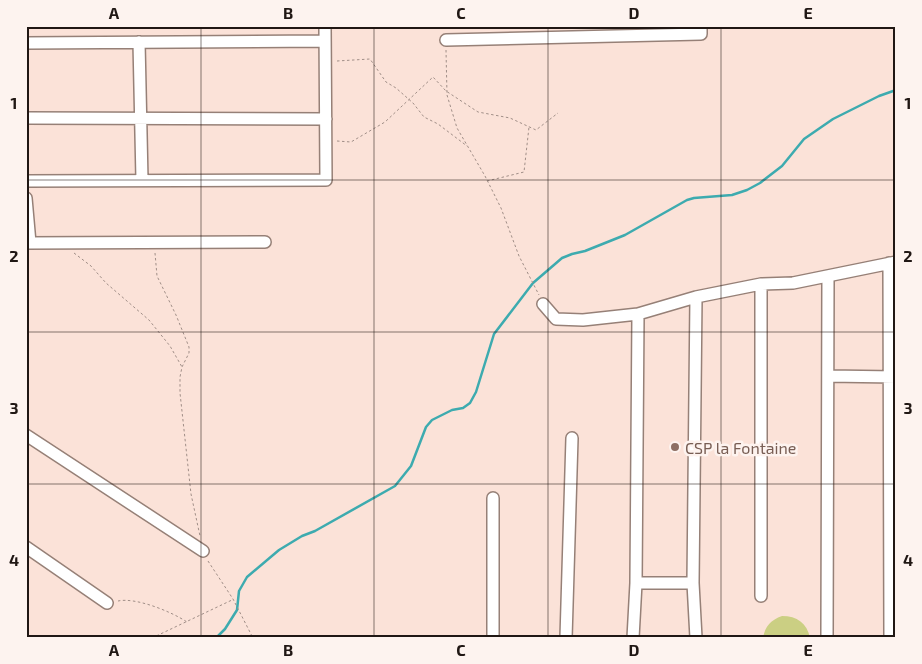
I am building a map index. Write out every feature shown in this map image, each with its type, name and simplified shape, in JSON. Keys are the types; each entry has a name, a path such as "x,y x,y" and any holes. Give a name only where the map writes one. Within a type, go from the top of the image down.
{"street":[{"path":"26,181 326,180 325,26"},
{"path":"446,40 701,34 701,26"},
{"path":"26,43 325,41"},
{"path":"139,42 142,180"},
{"path":"26,118 326,119"},
{"path":"26,198 28,243 266,242"},
{"path":"543,304 556,319 583,320 638,314 696,297 762,284 793,283 892,263 893,600 890,638"},
{"path":"827,638 828,276"},
{"path":"761,596 762,284"},
{"path":"696,297 693,583 696,638"},
{"path":"633,638 636,583 638,314"},
{"path":"828,376 893,377"},
{"path":"26,435 203,551"},
{"path":"566,638 572,438"},
{"path":"492,498 493,638"},
{"path":"26,547 107,603"},
{"path":"636,583 693,583"}],"path":[{"path":"446,40 446,91 457,128 501,208 519,256 543,304"},
{"path":"325,62 370,59 386,82 409,99 424,117 438,124 468,147"},
{"path":"326,140 350,142 385,122 433,77 446,91 478,112 510,118 536,130 558,113"},
{"path":"487,180 524,172 529,126"},
{"path":"62,243 91,266 106,283 149,320 170,346 182,367"},
{"path":"155,243 157,276 176,315 189,353 182,367 180,393 191,494 203,551 233,599 253,638"},
{"path":"152,638 233,599"},
{"path":"107,603 122,600 150,605 174,614 188,622"}],"green space":[{"path":"782,616 792,617 801,621 810,638 763,638 769,624"}],"waterway":[{"path":"216,638 225,629 237,610 239,591 247,577 279,550 395,486 411,466 426,427 432,420 452,410 463,408 470,403 476,392 494,334 533,283 562,258 625,235 687,200 732,195 747,190 760,183 782,166 804,139 833,119 879,96 896,90"}],"place":[{"name":"CSP la Fontaine","path":"675,447"}]}
